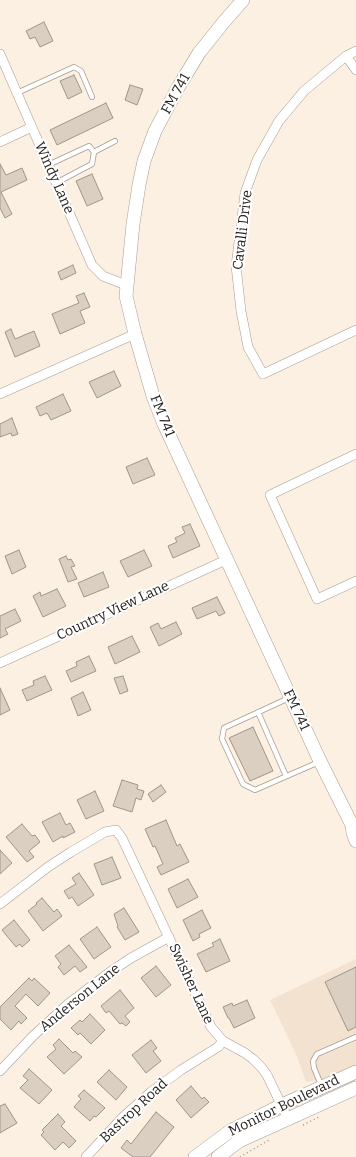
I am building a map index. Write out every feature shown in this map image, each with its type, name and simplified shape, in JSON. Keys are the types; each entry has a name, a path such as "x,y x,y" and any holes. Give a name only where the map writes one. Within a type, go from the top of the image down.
{"main road":[{"name":"FM 741","path":"243,0 200,53 179,86 155,131 144,160 132,224 126,296 135,334 153,396 164,424 290,698 354,827 353,833 356,841"},
{"name":"Monitor Boulevard","path":"195,1157 230,1131 282,1105 356,1072"},
{"name":"Monitor Boulevard","path":"218,1157 238,1141 356,1088"}],"street":[{"name":"Cavalli Drive","path":"356,51 346,56 304,91 280,122 257,160 245,193 236,266 241,311 248,346 263,374 356,330"},
{"name":"Windy Lane","path":"0,54 92,265 103,276 126,285"},
{"path":"346,56 356,70"},
{"path":"0,142 32,127"},
{"path":"0,394 135,334"},
{"path":"356,454 270,496 318,599 356,581"},
{"name":"Country View Lane","path":"0,663 226,560"},
{"name":"Swisher Lane","path":"0,904 54,863 105,832 116,830 122,838 211,1028 223,1041 254,1059 261,1067 267,1075 288,1119"},
{"name":"Anderson Lane","path":"0,1071 33,1036 68,1004 110,972 137,954 168,937"},
{"name":"Bastrop Road","path":"86,1157 124,1117 151,1092 181,1070 218,1047 223,1041"}],"lane":[{"path":"17,93 74,67 80,72 92,97"},
{"path":"94,152 115,141"},
{"path":"48,165 89,146 94,152 92,164 56,183"},
{"path":"290,698 224,728 222,739 243,784 254,790 320,761"},
{"path":"258,712 286,776"},
{"path":"322,1087 314,1068 313,1061 317,1054 356,1037"}],"shaded area":[{"path":"356,959 356,1066 327,1078 306,1082 296,1054 270,1000"}],"building":[{"path":"44,22 53,41 40,47 35,37 30,39 26,31"},
{"path":"74,75 82,92 68,99 60,81"},
{"path":"130,85 143,89 137,105 125,100"},
{"path":"106,103 113,118 57,145 50,130"},
{"path":"0,164 6,175 22,168 27,180 1,192 12,214 5,218 0,208"},
{"path":"92,174 103,199 87,206 76,181"},
{"path":"73,265 76,273 61,280 58,272"},
{"path":"84,293 90,307 80,311 85,323 60,334 52,314 79,303 76,296"},
{"path":"11,329 15,339 34,331 40,346 15,357 5,332"},
{"path":"114,371 121,386 97,398 89,382"},
{"path":"63,394 71,411 51,420 47,413 40,416 36,407"},
{"path":"12,418 18,434 12,436 11,433 0,437 0,424"},
{"path":"147,458 155,475 133,484 126,467"},
{"path":"190,524 200,546 173,558 168,546 177,542 175,538 185,533 182,527"},
{"path":"19,550 26,567 12,574 5,556"},
{"path":"144,550 152,566 128,577 120,561"},
{"path":"66,556 68,560 71,559 75,566 71,567 77,579 68,582 59,559"},
{"path":"103,572 109,587 84,597 78,583"},
{"path":"57,589 66,606 43,617 33,596 40,592 41,596"},
{"path":"217,597 225,613 219,616 216,611 197,619 192,608"},
{"path":"15,609 21,621 5,629 8,634 0,638 0,616"},
{"path":"176,622 182,634 159,646 150,627 158,623 161,629"},
{"path":"132,636 140,652 115,664 108,647"},
{"path":"89,656 96,671 71,682 66,671 77,666 76,662"},
{"path":"45,676 52,690 27,701 22,690 34,685 33,681"},
{"path":"123,676 128,691 120,694 114,678"},
{"path":"0,688 10,710 0,715"},
{"path":"83,692 91,710 78,716 71,698"},
{"path":"253,727 273,771 250,781 229,738"},
{"path":"122,780 138,785 137,789 144,791 141,800 136,798 132,812 113,806"},
{"path":"161,785 166,792 153,802 148,794"},
{"path":"95,791 104,811 86,819 77,800"},
{"path":"60,813 66,825 70,823 75,832 63,838 63,836 53,842 42,822"},
{"path":"166,820 177,846 180,844 189,862 161,875 157,867 163,864 145,829"},
{"path":"22,824 32,836 35,835 40,842 29,851 34,857 27,862 6,837"},
{"path":"0,850 12,863 0,874"},
{"path":"112,857 121,878 102,885 94,864"},
{"path":"79,873 94,895 78,906 72,897 69,899 64,891 76,884 72,878"},
{"path":"188,879 198,897 177,908 168,889"},
{"path":"42,898 54,912 57,909 62,916 43,931 28,911"},
{"path":"124,908 139,932 125,940 117,927 114,914"},
{"path":"202,910 211,928 199,934 200,937 193,941 183,920"},
{"path":"14,920 30,940 22,947 20,944 16,947 2,930"},
{"path":"97,927 111,947 94,959 80,939"},
{"path":"220,939 230,961 206,972 197,954 214,946 212,943"},
{"path":"69,945 87,967 80,972 75,966 64,975 58,967 61,964 55,956"},
{"path":"156,966 171,985 156,997 141,978"},
{"path":"356,967 356,1027 348,1031 325,982"},
{"path":"29,978 32,981 34,978 50,993 38,1006 26,994 15,1006 27,1018 21,1024 19,1021 11,1030 0,1019 0,1007"},
{"path":"120,990 134,1008 125,1016 130,1022 126,1026 122,1023 120,1024 109,1011 106,1013 101,1006"},
{"path":"247,1000 255,1018 234,1028 223,1007 232,1003 233,1006"},
{"path":"90,1014 105,1030 91,1044 80,1033 78,1035 71,1028 80,1020 82,1022"},
{"path":"59,1039 73,1053 75,1051 82,1057 64,1074 47,1057 56,1049 53,1045"},
{"path":"151,1040 157,1048 153,1051 161,1061 146,1073 132,1055"},
{"path":"29,1069 52,1090 39,1104 20,1088 28,1080 23,1076"},
{"path":"109,1070 127,1087 116,1100 97,1082"},
{"path":"191,1086 202,1099 204,1097 209,1102 191,1118 176,1100"},
{"path":"84,1090 105,1108 90,1121 74,1107 81,1099 78,1096"},
{"path":"5,1104 17,1123 0,1133 0,1106"},
{"path":"156,1112 174,1127 150,1157 133,1157 121,1148 127,1140 131,1144"},
{"path":"58,1114 65,1122 61,1126 76,1141 69,1148 63,1142 55,1150 41,1135 44,1132 42,1130"}]}
